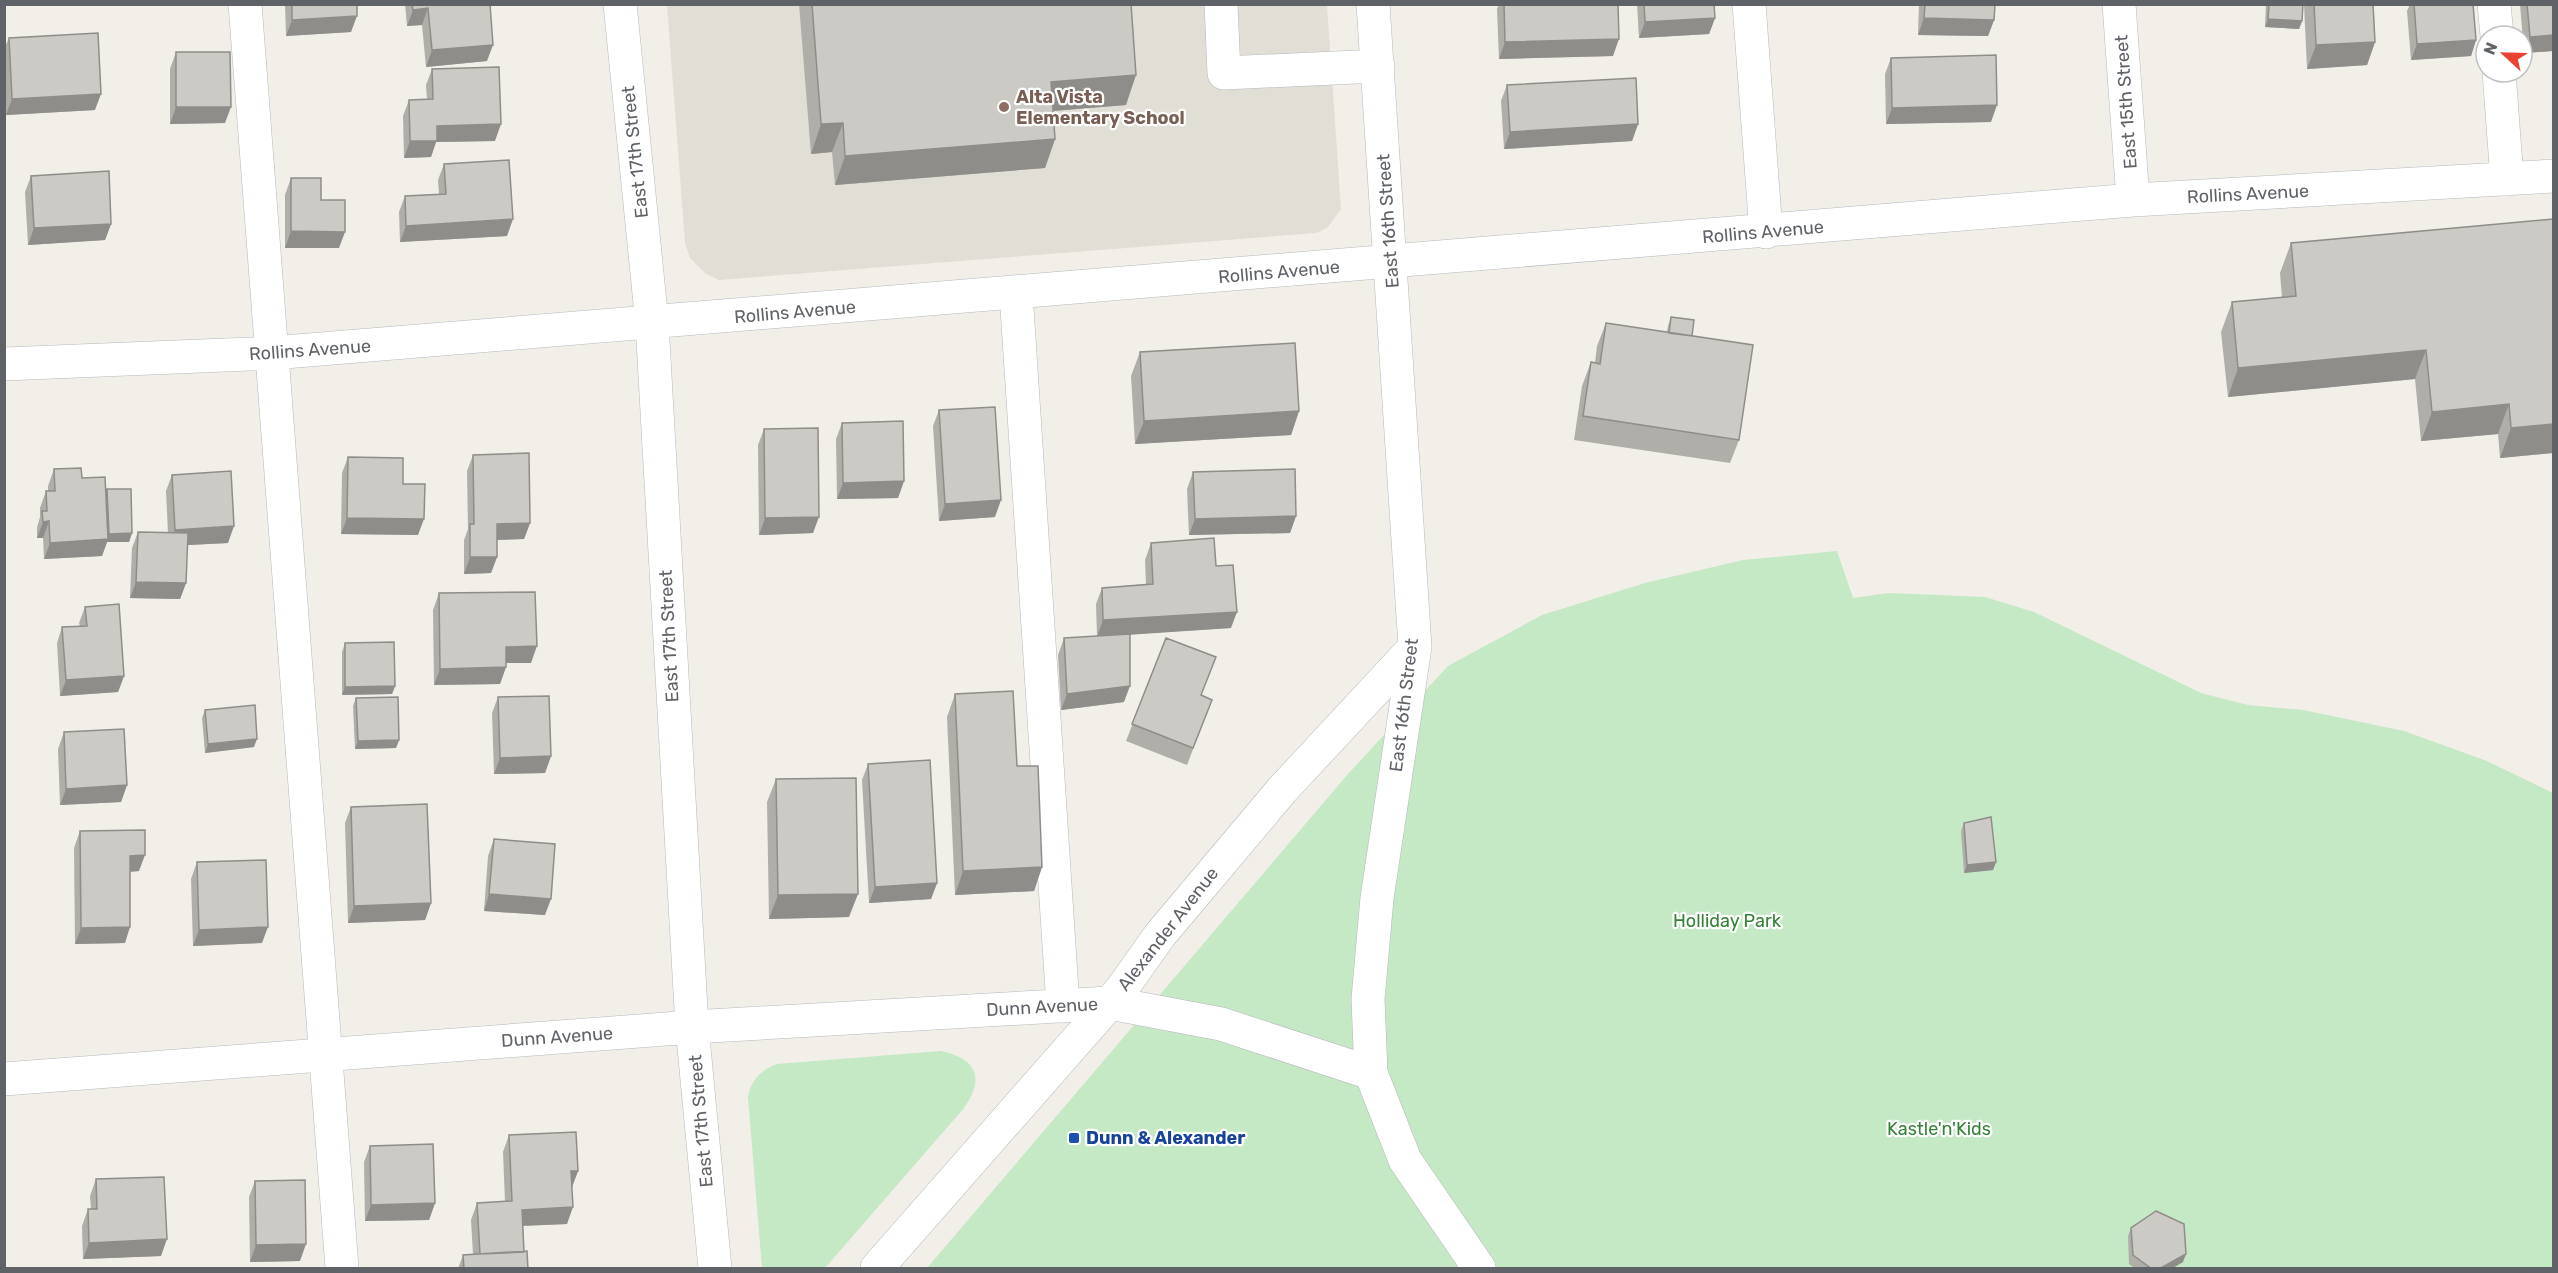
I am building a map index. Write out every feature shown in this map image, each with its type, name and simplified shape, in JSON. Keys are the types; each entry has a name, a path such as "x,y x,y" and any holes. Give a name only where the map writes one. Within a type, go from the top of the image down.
{"street":[{"path":"245,4 342,1269"},
{"name":"East 17th Street","path":"620,4 652,323 692,1027 715,1269"},
{"path":"1221,4 1224,73 1378,66"},
{"name":"East 16th Street","path":"1373,4 1415,647 1377,898 1368,999 1371,1073 1405,1161 1479,1269"},
{"path":"1749,4 1766,231"},
{"name":"East 15th Street","path":"2120,4 2133,201"},
{"path":"2494,4 2496,24"},
{"path":"2500,84 2507,179"},
{"name":"Rollins Avenue","path":"4,363 272,353 2133,201 2553,176"},
{"path":"1016,293 1063,1006"},
{"name":"Alexander Avenue","path":"877,1269 1110,1003 1160,935 1282,790 1415,647"},
{"name":"Dunn Avenue","path":"4,1079 692,1027 1110,1003 1221,1024 1371,1073"}],"shaded area":[{"name":"Alta Vista Elementary School","path":"667,5 1327,5 1341,209 1327,228 1316,233 719,280 706,274 690,258 685,243"}],"green space":[{"name":"Holliday Park","path":"1837,551 1853,598 1889,593 1985,597 2034,612 2201,693 2248,705 2303,710 2404,731 2487,761 2553,793 2553,1268 927,1268 1348,774 1448,666 1542,615 1645,583 1743,560"},
{"path":"941,1051 963,1059 974,1071 974,1088 964,1108 825,1268 762,1268 748,1097 758,1076 777,1064"}],"building":[{"path":"292,4 357,4 357,16 292,20"},
{"path":"412,4 490,4 493,45 432,50 428,8 413,10"},
{"path":"812,4 1131,4 1136,75 1051,82 1055,139 845,156 843,123 821,124"},
{"path":"1504,4 1618,4 1619,39 1505,42"},
{"path":"1644,4 1714,4 1715,18 1645,22"},
{"path":"1925,4 1995,4 1994,20 1924,18"},
{"path":"2269,4 2303,4 2302,21 2268,19"},
{"path":"2314,4 2373,4 2375,42 2316,45"},
{"path":"2414,4 2473,4 2474,40 2417,44"},
{"path":"2527,4 2553,4 2553,35 2534,37 2534,24 2529,24"},
{"path":"98,33 101,94 12,99 9,38"},
{"path":"176,52 230,52 231,107 176,107"},
{"path":"1996,55 1997,105 1892,108 1891,58"},
{"path":"499,67 501,124 437,126 437,141 410,141 409,100 433,99 432,69"},
{"path":"1636,78 1638,124 1510,132 1507,85"},
{"path":"509,160 513,219 406,226 405,196 446,194 444,164"},
{"path":"109,171 111,224 34,228 31,176"},
{"path":"291,178 321,178 321,200 345,200 345,232 291,231"},
{"path":"2553,219 2553,424 2511,428 2509,404 2432,412 2426,350 2238,368 2232,302 2296,296 2291,243"},
{"path":"1671,317 1694,320 1692,336 1669,333"},
{"path":"1606,323 1753,345 1739,440 1583,416 1591,362 1600,364"},
{"path":"1295,343 1299,411 1144,421 1140,352"},
{"path":"995,407 1001,500 945,504 939,410"},
{"path":"903,421 904,481 843,483 842,423"},
{"path":"818,428 819,517 765,518 764,429"},
{"path":"529,453 530,523 497,524 497,557 470,557 470,524 474,524 473,455"},
{"path":"348,457 403,458 403,484 425,484 424,519 347,518"},
{"path":"81,468 82,478 105,477 108,539 50,543 49,521 43,522 42,511 47,511 46,491 55,491 54,469"},
{"path":"1295,469 1296,516 1195,519 1193,472"},
{"path":"231,471 234,526 175,530 172,475"},
{"path":"107,489 131,489 132,533 109,534"},
{"path":"138,532 188,533 186,583 136,582"},
{"path":"1214,538 1216,566 1233,565 1237,612 1103,620 1102,588 1153,584 1151,543"},
{"path":"535,592 537,646 506,647 506,667 440,669 439,593"},
{"path":"119,604 124,676 66,680 62,627 87,626 85,607"},
{"path":"1130,634 1130,686 1067,694 1064,638"},
{"path":"1166,638 1216,657 1201,695 1212,700 1193,748 1132,724"},
{"path":"394,642 395,686 345,687 345,643"},
{"path":"1013,691 1017,766 1038,766 1042,867 963,871 955,694"},
{"path":"549,696 551,756 500,758 498,697"},
{"path":"398,697 399,740 358,741 356,698"},
{"path":"255,705 257,739 208,744 205,710"},
{"path":"124,729 127,785 66,789 64,732"},
{"path":"930,760 937,883 875,887 868,764"},
{"path":"856,778 858,894 778,895 776,779"},
{"path":"427,804 431,903 354,906 351,807"},
{"path":"1991,817 1996,862 1967,865 1964,823"},
{"path":"145,830 145,855 130,856 130,927 81,928 80,831"},
{"path":"494,839 555,844 551,899 489,894"},
{"path":"266,860 268,927 199,930 197,862"},
{"path":"576,1132 578,1171 571,1171 573,1207 522,1210 524,1252 480,1254 477,1203 512,1201 509,1135"},
{"path":"433,1144 435,1203 371,1205 370,1146"},
{"path":"164,1177 167,1239 89,1243 88,1209 97,1209 96,1179"},
{"path":"305,1180 306,1244 256,1245 255,1181"},
{"path":"2156,1211 2184,1224 2186,1254 2159,1269 2152,1269 2133,1255 2131,1228"},
{"path":"527,1251 528,1269 464,1269 463,1255"}],"place":[{"name":"Alta Vista Elementary School","path":"1004,107"},
{"name":"Dunn & Alexander","path":"1074,1138"}],"park label":[{"name":"Kastle'n'Kids","path":"1939,1129"}]}
